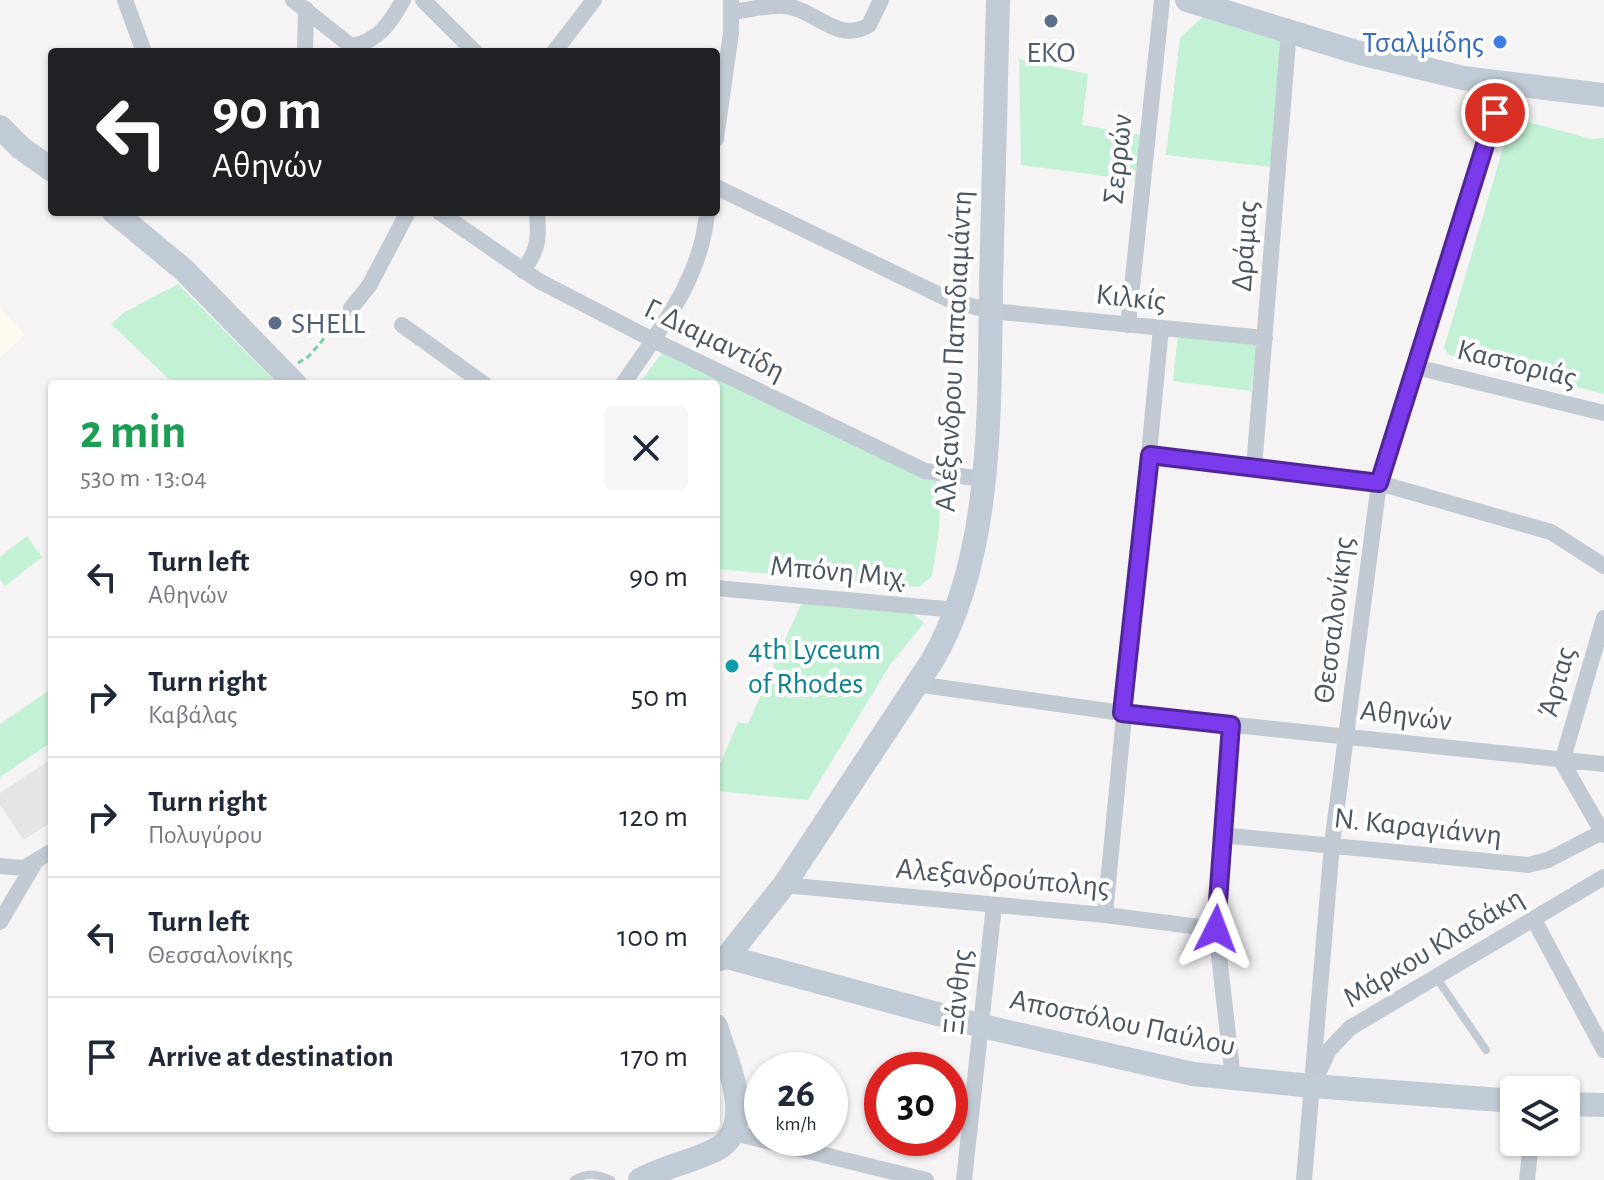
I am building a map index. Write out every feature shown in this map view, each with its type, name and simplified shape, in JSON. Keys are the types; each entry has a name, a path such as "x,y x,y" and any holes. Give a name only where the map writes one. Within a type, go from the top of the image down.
{"street":[{"path":"125,0 143,48"},
{"path":"300,4 351,46 362,44 387,27 403,0"},
{"path":"423,0 471,48"},
{"path":"557,48 594,0"},
{"path":"720,106 732,6 781,5 807,14 841,32 869,25 881,0"},
{"name":"Σερρών","path":"1128,325 1162,0"},
{"path":"1187,0 1356,52 1463,78 1604,95"},
{"path":"300,4 305,48"},
{"name":"Αλέξανδρου Παπαδιαμάντη","path":"722,958 784,885 945,639 956,610 971,554 982,479 1002,6"},
{"name":"Δράμας","path":"1254,468 1289,29"},
{"name":"Θεσσαλονίκης","path":"1304,1180 1332,844 1379,483 1504,84"},
{"path":"0,127 48,161"},
{"name":"Κιλκίς","path":"720,189 952,301 991,311 1265,338"},
{"path":"119,216 184,270 289,378"},
{"path":"351,308 369,286 406,216"},
{"name":"Γ. Διαμαντίδη","path":"445,216 569,299 925,471 982,479"},
{"path":"523,271 535,255 539,239 537,216"},
{"path":"626,380 670,318 689,280 706,216"},
{"path":"402,325 478,380"},
{"path":"1105,915 1161,328"},
{"name":"Καστοριάς","path":"1416,367 1604,413"},
{"path":"1150,455 1379,483 1551,532 1604,566"},
{"name":"Μπόνη Μιχ.","path":"720,588 956,610"},
{"name":"Άρτας","path":"1562,762 1604,618"},
{"name":"Αθηνών","path":"916,684 1122,713 1562,762 1604,764"},
{"path":"1231,725 1216,929 1233,1079"},
{"path":"1562,762 1603,833"},
{"name":"Ν. Καραγιάννη","path":"1221,835 1528,865 1548,860 1603,833"},
{"path":"0,866 24,868 48,854"},
{"path":"0,922 36,861"},
{"name":"Μάρκου Κλαδάκη","path":"1312,1086 1329,1050 1350,1028 1604,877"},
{"name":"Αλεξανδρούπολης","path":"784,885 1105,915 1216,929"},
{"name":"Ξάνθης","path":"964,1180 994,905"},
{"path":"1534,920 1604,1050"},
{"name":"Αποστόλου Παύλου","path":"722,958 1153,1067 1233,1079 1500,1100"},
{"path":"640,1180 717,1149 734,1133 738,1118 737,1099 720,1040"},
{"path":"1580,1104 1604,1105"},
{"path":"734,1133 926,1180"},
{"path":"1527,1180 1530,1156"}],"lane":[{"path":"1435,977 1486,1050"},
{"path":"574,1180 586,1174 611,1180"}],"path":[{"path":"289,378 351,308"}],"shaded area":[{"path":"0,307 25,335 0,358"},
{"path":"48,762 48,824 23,840 0,805 0,793"}],"green space":[{"path":"1204,16 1283,37 1271,167 1166,155 1180,38"},
{"path":"1019,59 1088,74 1082,125 1141,135 1135,180 1021,165"},
{"path":"1516,119 1592,139 1604,138 1604,394 1449,355 1444,348 1506,138"},
{"path":"178,284 274,380 170,380 111,324 125,312"},
{"path":"1178,334 1257,344 1251,391 1173,381"},
{"path":"664,350 936,480 940,516 932,576 919,587 720,569 720,380 642,380"},
{"path":"27,536 42,557 5,586 0,579 0,557"},
{"path":"802,602 906,608 924,623 890,665 808,800 720,791 720,765 738,722 748,724"},
{"path":"48,691 48,745 0,777 0,724"}],"place":[{"name":"EKO","path":"1051,21"},
{"name":"Τσαλμίδης","path":"1500,42"},
{"name":"SHELL","path":"275,323"},
{"name":"4th Lyceum of Rhodes","path":"732,666"}],"route":[{"path":"1216,929 1231,725 1122,713 1150,455 1379,483 1495,113"}]}
